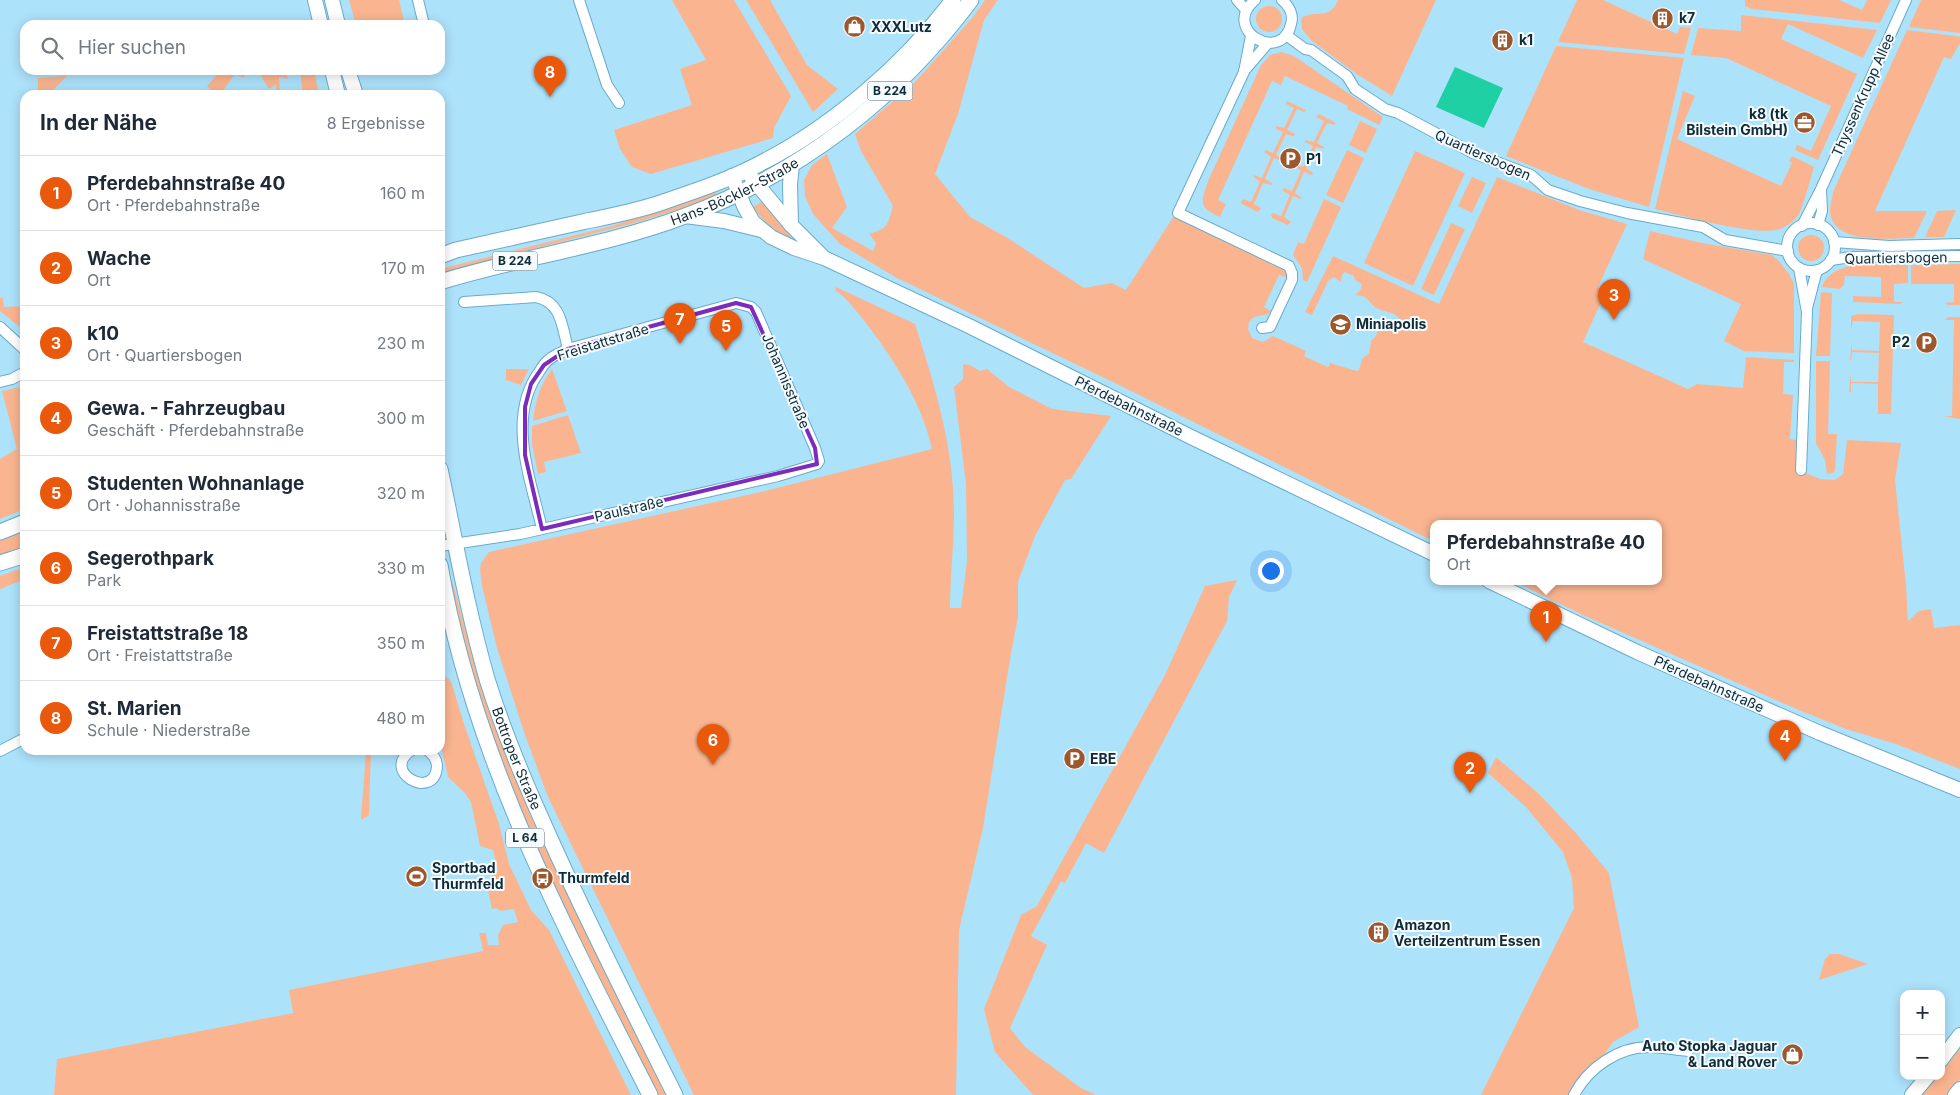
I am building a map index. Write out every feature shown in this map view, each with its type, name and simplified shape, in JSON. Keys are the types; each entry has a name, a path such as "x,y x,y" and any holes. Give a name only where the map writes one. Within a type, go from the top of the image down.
{"main road":[{"path":"938,0 942,15"},
{"name":"Hans-Böckler-Straße","path":"445,254 456,250 631,212 665,202 762,163 803,139 865,93 891,69 942,15 953,0"},
{"name":"Hans-Böckler-Straße","path":"445,280 477,270 641,230 685,216 738,193 792,165 836,136 877,104 946,32 971,0"},
{"name":"L 64","path":"445,523 447,545"},
{"path":"0,532 20,524"},
{"name":"Bottroper Straße","path":"447,545 462,583 488,680 527,788 572,888 675,1095"},
{"path":"0,563 20,557"},
{"name":"Bottroper Straße","path":"445,588 472,695 506,796 546,886 650,1095"}],"street":[{"path":"315,0 320,20"},
{"path":"332,0 337,20"},
{"path":"418,0 423,20"},
{"path":"579,0 607,85 619,103"},
{"path":"1237,0 1246,10"},
{"path":"1255,0 1246,10 1245,26 1251,36 1261,42 1268,43 1276,42 1286,35 1291,27 1292,18 1285,1"},
{"name":"ThyssenKrupp Allee","path":"1802,226 1821,190 1906,0"},
{"name":"Quartiersbogen","path":"1286,35 1347,76 1355,90 1385,109 1398,113 1473,153 1531,175 1548,190 1580,201 1630,214 1703,227 1725,240 1788,251"},
{"path":"1251,36 1244,72 1178,213 1289,266 1292,280 1270,327 1262,328"},
{"path":"1244,72 1268,43"},
{"path":"333,75 337,90"},
{"path":"350,75 354,90"},
{"path":"791,225 790,184 792,165"},
{"name":"Pferdebahnstraße","path":"824,258 791,225 757,183 738,173 738,193 753,222 761,230 782,242 824,258 969,326 1200,441 1430,552"},
{"name":"ThyssenKrupp Allee","path":"1818,225 1822,211 1821,190"},
{"path":"685,216 724,220 761,230"},
{"path":"1818,225 1828,231 1834,242 1834,251 1827,266 1808,271 1799,268 1791,259 1788,251 1790,238 1795,230 1802,226 1818,225"},
{"name":"Quartiersbogen","path":"1834,242 1889,246 1960,244"},
{"path":"445,247 456,250"},
{"name":"Quartiersbogen","path":"1831,260 1851,257 1960,256"},
{"path":"1799,268 1806,312 1801,470"},
{"path":"1806,312 1817,270"},
{"path":"464,302 536,297 544,299 553,305 558,313 568,350"},
{"name":"Freistattstraße","path":"542,529 525,456 523,421 531,384 544,365 551,358 568,350 736,303 744,304"},
{"name":"Johannisstraße","path":"744,304 752,307 756,312 815,448 819,461 817,464"},
{"path":"0,327 20,345"},
{"path":"0,382 20,375"},
{"name":"Paulstraße","path":"447,545 520,534 778,476 817,464"},
{"name":"Pferdebahnstraße","path":"1497,585 1637,652 1811,729 1960,790"},
{"path":"0,751 20,741"},
{"path":"407,755 403,759 402,770 408,779 419,783 429,780 435,773 437,768 433,755"},
{"path":"1945,1055 1960,1035"},
{"path":"1574,1095 1582,1082 1595,1069 1624,1052 1648,1047 1688,1052"},
{"path":"1912,1095 1925,1080"},
{"path":"1955,1095 1960,1089"}],"highlighted area":[{"path":"736,303 751,307 815,448 817,464 542,529 525,455 525,407 531,384 544,365 568,349"}],"shaded area":[{"path":"349,0 399,0 404,20 355,20"},
{"path":"672,0 734,0 791,96 774,128 773,138 651,174 632,167 620,149 614,130 692,105 680,69 706,60"},
{"path":"746,0 770,0 807,65 838,89 813,112"},
{"path":"985,0 998,0 984,20 958,114 935,174 970,217 1006,237 1084,288 1112,283 1126,290 1174,216 1286,269 1287,278 1279,275 1264,307 1271,311 1252,319 1249,322 1248,329 1252,338 1263,342 1273,336 1306,351 1304,356 1328,367 1330,363 1359,370 1362,359 1369,353 1371,341 1376,336 1378,330 1396,324 1400,320 1392,313 1375,307 1366,298 1355,295 1360,291 1362,284 1355,280 1354,276 1345,272 1342,275 1341,282 1334,277 1328,281 1312,315 1305,312 1333,256 1439,304 1497,177 1579,210 1627,224 1598,287 1606,291 1583,342 1688,389 1697,384 1743,388 1746,357 1794,360 1794,362 1784,362 1783,394 1793,395 1790,439 1800,441 1800,471 1820,479 1835,480 1843,474 1847,440 1901,443 1895,480 1908,621 1919,611 1931,609 1934,628 1960,625 1960,769 1896,744 1846,729 1801,711 1585,616 1521,585 1662,585 1662,520 1430,520 1430,540 1121,386 897,278 840,244 813,214 805,196 804,180 812,165 827,154 847,207 832,228 873,251 876,243 869,234 884,228 893,206 861,151 855,134 915,82 973,17"},
{"path":"1338,0 1436,0 1392,96 1358,75 1312,41 1302,29 1301,18 1312,14 1326,13 1331,10"},
{"path":"1577,0 1603,0 1677,34 1680,27 1691,28 1684,54 1558,42"},
{"path":"1745,0 1839,0 1862,10 1867,0 1891,0 1880,23 1752,9 1745,6"},
{"path":"1921,0 1960,0 1960,33 1909,27"},
{"path":"1269,6 1278,10 1282,19 1278,28 1269,32 1260,28 1256,19 1260,10"},
{"path":"1741,15 1877,30 1863,58 1788,24 1781,39 1857,74 1818,160 1795,150 1797,145 1811,151 1831,106 1726,58 1691,55 1698,28 1741,31"},
{"path":"1907,30 1960,37 1960,43 1951,59 1944,57 1875,211 1927,211 1914,238 1878,239 1851,235 1841,230 1833,222 1830,211 1833,192"},
{"path":"1556,46 1684,58 1649,207 1589,189 1506,156"},
{"path":"1281,52 1294,56 1383,117 1379,125 1347,109 1348,106 1285,76 1281,85 1272,81 1218,200 1226,204 1220,217 1207,210 1204,206 1203,198 1209,179 1261,65 1270,55"},
{"path":"1455,67 1503,88 1484,128 1436,107"},
{"path":"217,75 234,75 224,89 226,90 211,90 207,86"},
{"path":"287,75 288,79 279,77 280,90 277,90 276,84 269,89 261,76"},
{"path":"301,75 315,75 318,90 302,90"},
{"path":"67,76 53,90 38,90 38,78"},
{"path":"1683,91 1695,96 1677,139 1781,186 1792,163 1789,161 1792,156 1814,167 1800,211 1792,222 1777,230 1750,230 1655,209"},
{"path":"1287,101 1306,110 1304,112 1297,109 1287,130 1295,135 1286,134 1276,155 1284,159 1282,161 1274,158 1265,179 1272,183 1272,185 1263,183 1254,204 1261,208 1258,212 1241,202 1243,199 1251,202 1260,182 1253,176 1262,178 1271,157 1264,152 1266,150 1273,153 1283,132 1276,129 1276,126 1284,128 1294,108 1286,104"},
{"path":"1319,114 1336,123 1334,125 1327,123 1317,143 1324,147 1324,149 1316,147 1306,168 1313,173 1312,175 1304,172 1295,193 1302,198 1293,196 1284,217 1291,222 1288,225 1272,218 1271,215 1273,213 1281,216 1290,195 1282,190 1284,188 1292,191 1301,171 1294,165 1303,167 1313,146 1305,142 1305,140 1314,142 1324,121 1316,117"},
{"path":"1360,121 1377,129 1366,153 1349,145"},
{"path":"1347,150 1364,158 1343,203 1326,195"},
{"path":"1415,151 1465,173 1413,286 1364,263"},
{"path":"1472,177 1486,183 1472,213 1458,206"},
{"path":"715,191 717,195 634,223 445,272 445,268 612,226"},
{"path":"1324,199 1341,207 1307,282 1303,280 1302,268 1293,255 1298,242 1304,244"},
{"path":"763,201 796,243 772,228 753,207"},
{"path":"1956,210 1944,237 1925,237 1937,211"},
{"path":"1451,223 1465,229 1434,295 1421,289"},
{"path":"1650,231 1702,243 1772,255 1789,274 1794,284 1794,353 1744,351 1724,341 1741,304 1643,259"},
{"path":"1811,235 1820,239 1824,248 1820,257 1811,261 1802,257 1798,248 1802,239"},
{"path":"1872,264 1908,265 1908,283 1894,284 1894,302 1903,302 1900,304 1853,302 1853,296 1881,297 1881,277 1845,276 1844,285 1840,289 1822,287 1828,277 1836,271 1847,267"},
{"path":"1960,264 1960,305 1948,305 1945,303 1954,302 1954,284 1911,284 1911,265"},
{"path":"836,287 915,324 942,417 951,465 954,513 950,608 961,608 967,561 966,484 954,387 963,379 963,364 970,365 980,371 987,369 1009,387 1052,409 1111,416 1071,479 1065,480 1035,536 1018,582 1018,617 983,828 959,930 956,1095 694,1095 548,797 524,732 497,648 482,586 481,563 489,552 761,492 932,449 922,415 897,367 866,323 848,301 835,290"},
{"path":"1821,292 1832,293 1830,356 1816,356"},
{"path":"0,298 3,298 4,307 20,306 20,327 0,311"},
{"path":"1858,314 1894,315 1891,414 1878,414 1878,384 1851,383 1851,393 1849,391 1851,373 1851,382 1878,382 1879,353 1852,352 1850,360 1852,341 1852,350 1879,351 1880,322 1853,321 1851,330 1851,316"},
{"path":"1948,317 1960,317 1960,419 1943,416 1952,416 1954,320 1945,320"},
{"path":"1816,361 1830,361 1828,434 1837,434 1835,470 1833,473 1827,474 1825,460 1816,443"},
{"path":"506,369 529,369 521,385 506,380"},
{"path":"552,369 567,411 533,421 539,393"},
{"path":"20,387 20,511 0,519 0,459 17,449 2,391"},
{"path":"568,415 581,453 544,462 546,472 538,474 532,444 532,426"},
{"path":"20,531 20,549 0,557 0,540"},
{"path":"20,569 20,581 0,589 0,576"},
{"path":"1237,580 1229,597 1227,621 1104,853 1086,843 1065,883 1061,881 1031,936 1047,945 1010,1028 1025,1047 1081,1088 1096,1095 1033,1095 995,1052 984,1009 1021,915 1037,906 1165,675 1205,586"},
{"path":"453,583 475,667 535,825 668,1095 658,1095 614,1010 528,829 506,774 471,669 449,584"},
{"path":"445,676 452,684 499,824 509,864 531,910 549,930 631,1095 54,1095 57,1059 293,1013 289,990 483,951 479,933 486,933 488,945 499,945 498,935 503,925 518,922 514,909 501,911 496,908 492,909 486,881 498,871 493,850 480,846 471,802 465,793 448,777 443,755 445,755"},
{"path":"366,755 371,755 369,815 361,819"},
{"path":"1496,757 1538,793 1575,832 1609,873 1639,1027 1613,1042 1571,1095 1481,1095 1574,908 1572,878 1563,852 1526,807 1488,773"},
{"path":"1830,954 1839,954 1868,964 1819,980 1825,959"},
{"path":"1958,1049 1960,1051 1960,1079 1946,1095 1921,1095 1933,1080 1945,1080 1945,1065"}],"place":[{"name":"k7","path":"1663,18"},
{"name":"XXXLutz","path":"855,27"},
{"name":"k1","path":"1503,40"},
{"name":"St. Marien","path":"550,97"},
{"name":"k8 (tk Bilstein GmbH)","path":"1804,122"},
{"name":"P1","path":"1290,159"},
{"name":"k10","path":"1614,320"},
{"name":"Miniapolis","path":"1340,324"},
{"name":"P2","path":"1926,342"},
{"name":"Freistattstraße 18","path":"680,344"},
{"name":"Studenten Wohnanlage","path":"726,351"},
{"name":"Pferdebahnstraße 40","path":"1546,642"},
{"name":"EBE","path":"1074,759"},
{"name":"Gewa. - Fahrzeugbau","path":"1785,761"},
{"name":"Segerothpark","path":"713,765"},
{"name":"Wache","path":"1470,793"},
{"name":"Sportbad Thurmfeld","path":"416,876"},
{"name":"Thurmfeld","path":"542,878"},
{"name":"Amazon Verteilzentrum Essen","path":"1378,933"},
{"name":"Auto Stopka Jaguar & Land Rover","path":"1793,1054"}]}
